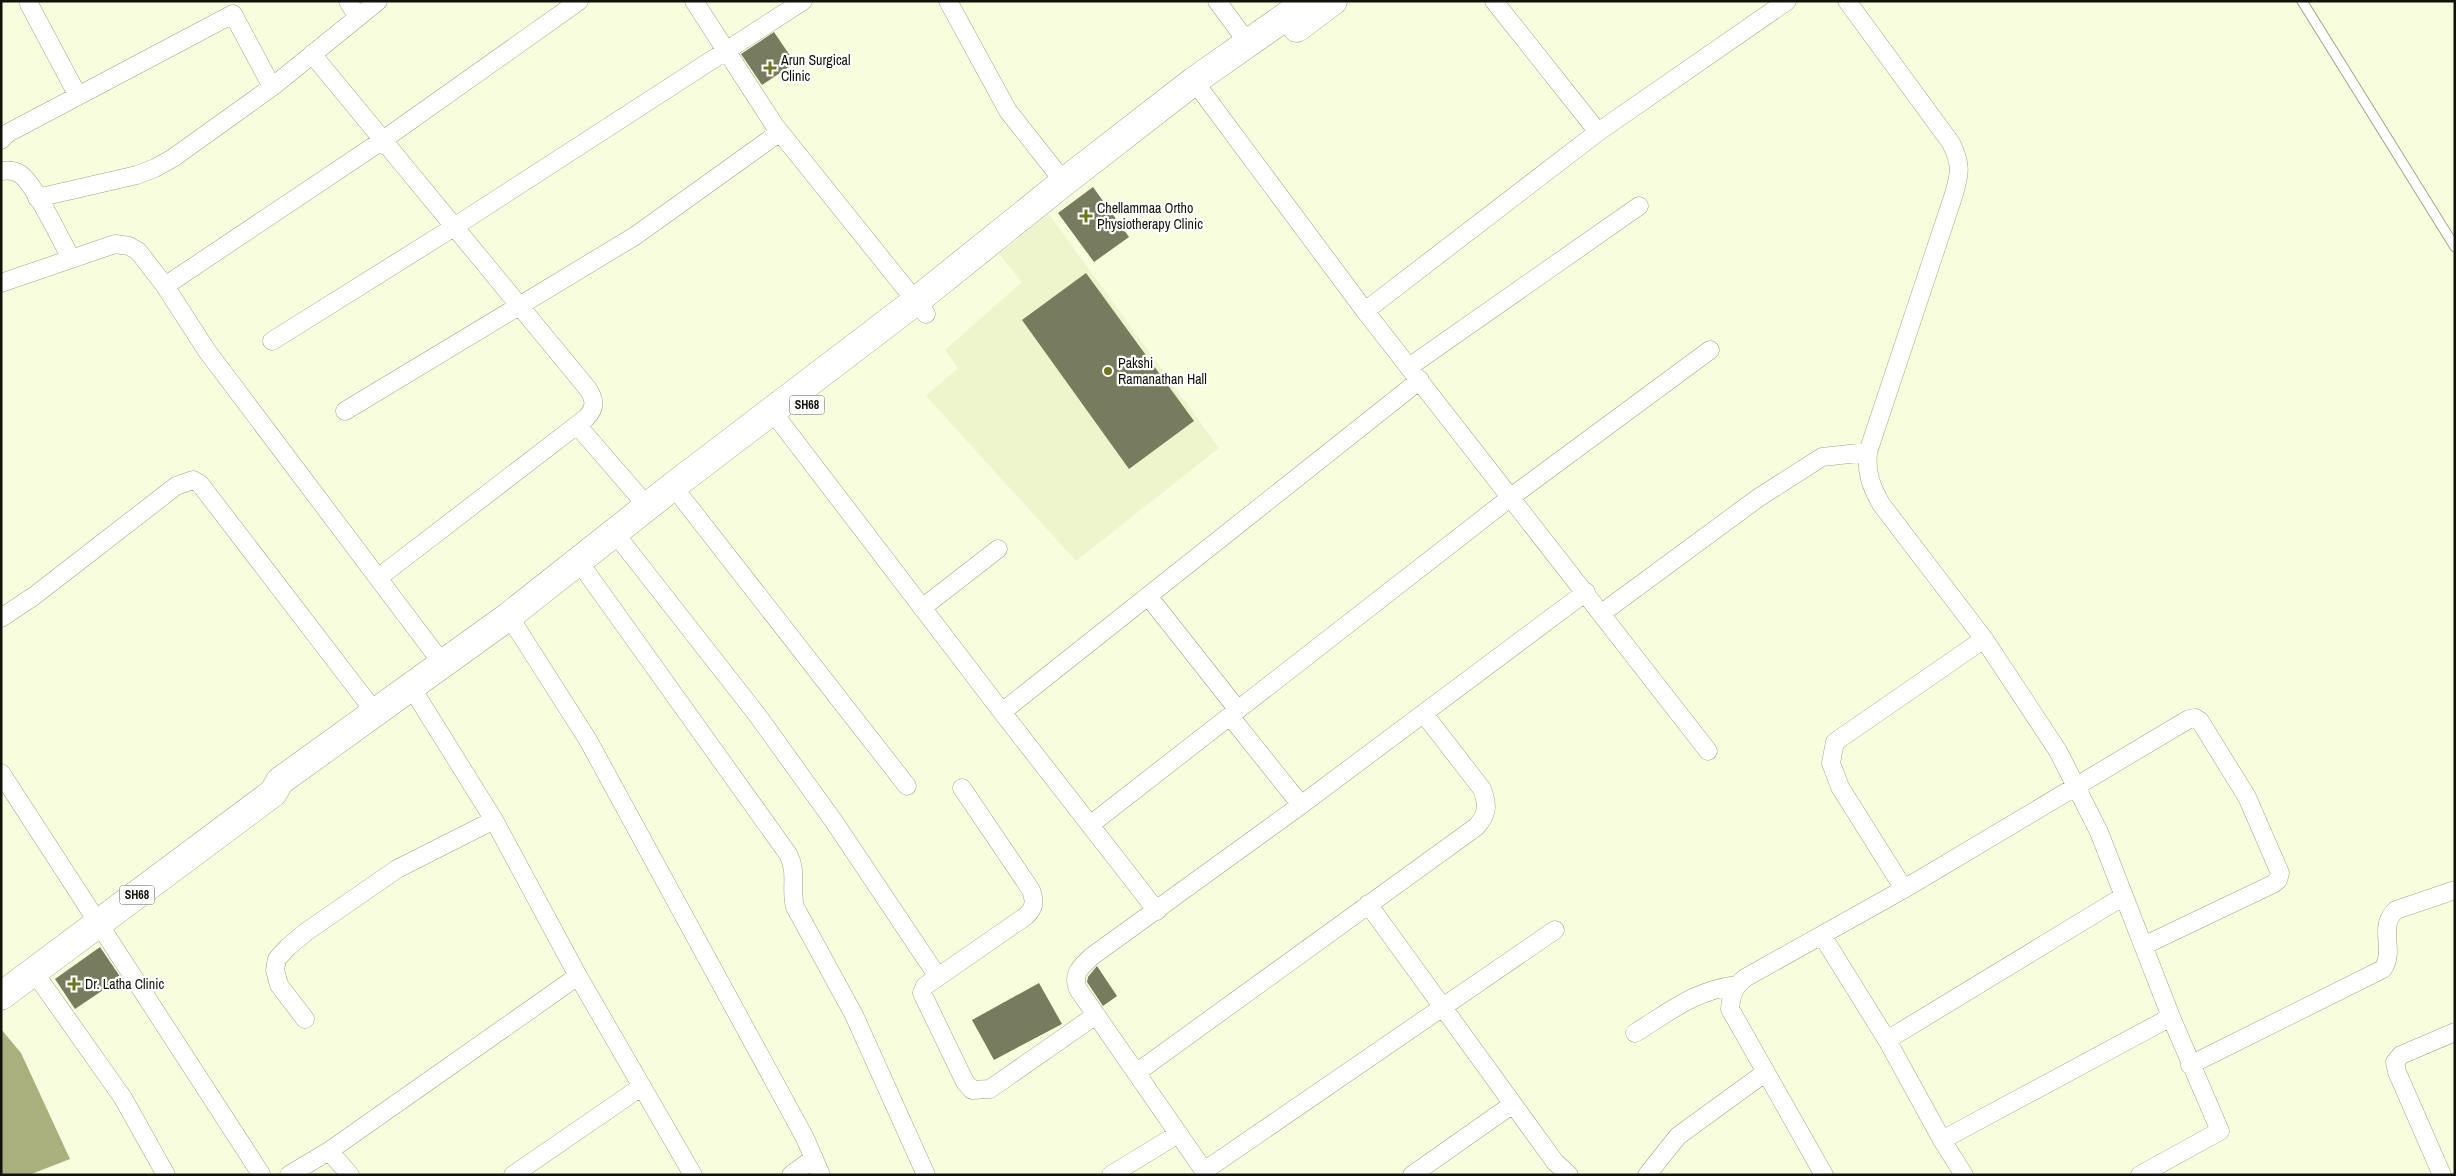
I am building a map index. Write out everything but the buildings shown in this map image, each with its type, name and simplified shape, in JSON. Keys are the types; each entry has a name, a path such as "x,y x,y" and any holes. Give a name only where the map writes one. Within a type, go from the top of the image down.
{"main road":[{"name":"SH68","path":"272,793 290,791 418,698 513,622 578,574 619,538 647,506 777,418 921,308 1075,190 1199,87 1248,43 1308,1"},
{"name":"SH68","path":"921,308 1064,182 1199,87 1334,1"},
{"name":"SH68","path":"619,538 683,499 777,418"},
{"name":"SH68","path":"1,996 272,793 280,781 374,711 442,663 513,622"}],"street":[{"path":"37,198 137,175 173,158 272,87 312,54 353,9 378,1"},
{"path":"165,286 383,140 579,1"},
{"path":"694,1 728,50 780,132 921,308"},
{"path":"272,341 454,227 803,1"},
{"path":"948,1 1008,111 1064,182"},
{"path":"1217,1 1248,43"},
{"path":"1494,1 1598,132"},
{"path":"1365,311 1598,132 1787,1"},
{"path":"1847,1 1951,143 1960,160 1959,176 1953,197 1863,452 1870,485 1881,504 1984,638 2058,751 2099,832 2190,1065 2220,1131 2148,1173"},
{"path":"31,2 78,96"},
{"path":"1,140 8,133 78,96 229,7 272,87"},
{"path":"312,54 593,397 592,412 577,425 378,578"},
{"path":"1199,87 1365,311 1586,592 1708,751"},
{"path":"344,411 520,307 635,236 780,132"},
{"path":"1,149 5,171 20,174 37,198 71,258"},
{"path":"1002,712 1148,596 1415,374 1639,206"},
{"path":"1,283 114,244 129,246 138,251 165,286 207,351 442,663"},
{"path":"1090,825 1511,497 1710,350"},
{"path":"777,418 1157,911"},
{"path":"577,425 647,506"},
{"path":"1602,613 1758,498 1822,456 1863,452"},
{"path":"1,618 34,596 176,486 193,480 200,484 374,711"},
{"path":"683,499 908,786"},
{"path":"619,538 758,716 835,823 938,977"},
{"path":"922,608 998,549"},
{"path":"578,574 788,854 794,865 793,897 796,907 854,1015 926,1175"},
{"path":"1555,930 1442,1006 1205,1173 1078,990 1075,981 1076,973 1091,957 1301,805 1586,592"},
{"path":"1148,596 1301,805"},
{"path":"513,622 588,740 814,1158 821,1175"},
{"path":"1904,889 1840,787 1831,763 1835,742 1984,638"},
{"path":"418,698 494,820 578,976 693,1175"},
{"path":"1136,1073 1476,827 1486,816 1487,803 1482,788 1424,714"},
{"path":"1824,1175 1730,1009 1731,996 1737,985 1745,978 1822,937 2189,719 2195,718 2200,721 2247,797 2280,874 2278,880 2273,884 2143,946"},
{"path":"1,773 100,922 261,1174"},
{"path":"962,788 1031,890 1035,901 1033,909 1026,916 924,986 922,993 961,1073 972,1090 990,1089 1096,1015"},
{"path":"305,1019 279,985 275,970 277,959 288,947 306,932 397,869 494,820"},
{"path":"2190,1065 2382,969 2387,962 2389,952 2386,925 2388,917 2396,910 2455,890"},
{"path":"1887,1040 2124,896"},
{"path":"1368,904 1555,1162 1569,1175"},
{"path":"1822,937 1887,1040 1942,1140 1964,1175"},
{"path":"34,972 123,1098 166,1175"},
{"path":"289,1175 329,1151 578,976"},
{"path":"1634,1033 1695,995 1708,990 1737,985"},
{"path":"1942,1140 2171,1017"},
{"path":"2442,1175 2397,1072 2395,1062 2401,1055 2455,1032"},
{"path":"1647,1175 1678,1136 1766,1072"},
{"path":"513,1175 641,1087"},
{"path":"1412,1175 1513,1104"},
{"path":"1111,1175 1178,1134"},
{"path":"329,1151 350,1175"},
{"path":"791,1175 814,1158"}],"lane":[{"path":"2302,1 2455,247"}],"shaded area":[{"path":"1049,214 1219,448 1076,561 926,396 958,368 945,350 1022,282 999,254"},
{"path":"1,1029 21,1053 70,1159 29,1175 1,1175"}],"place":[{"name":"Arun Surgical Clinic","path":"770,68"},
{"name":"Chellammaa Ortho Physiotherapy Clinic","path":"1086,216"},
{"name":"Pakshi Ramanathan Hall","path":"1108,371"},
{"name":"Dr. Latha Clinic","path":"74,984"}]}
